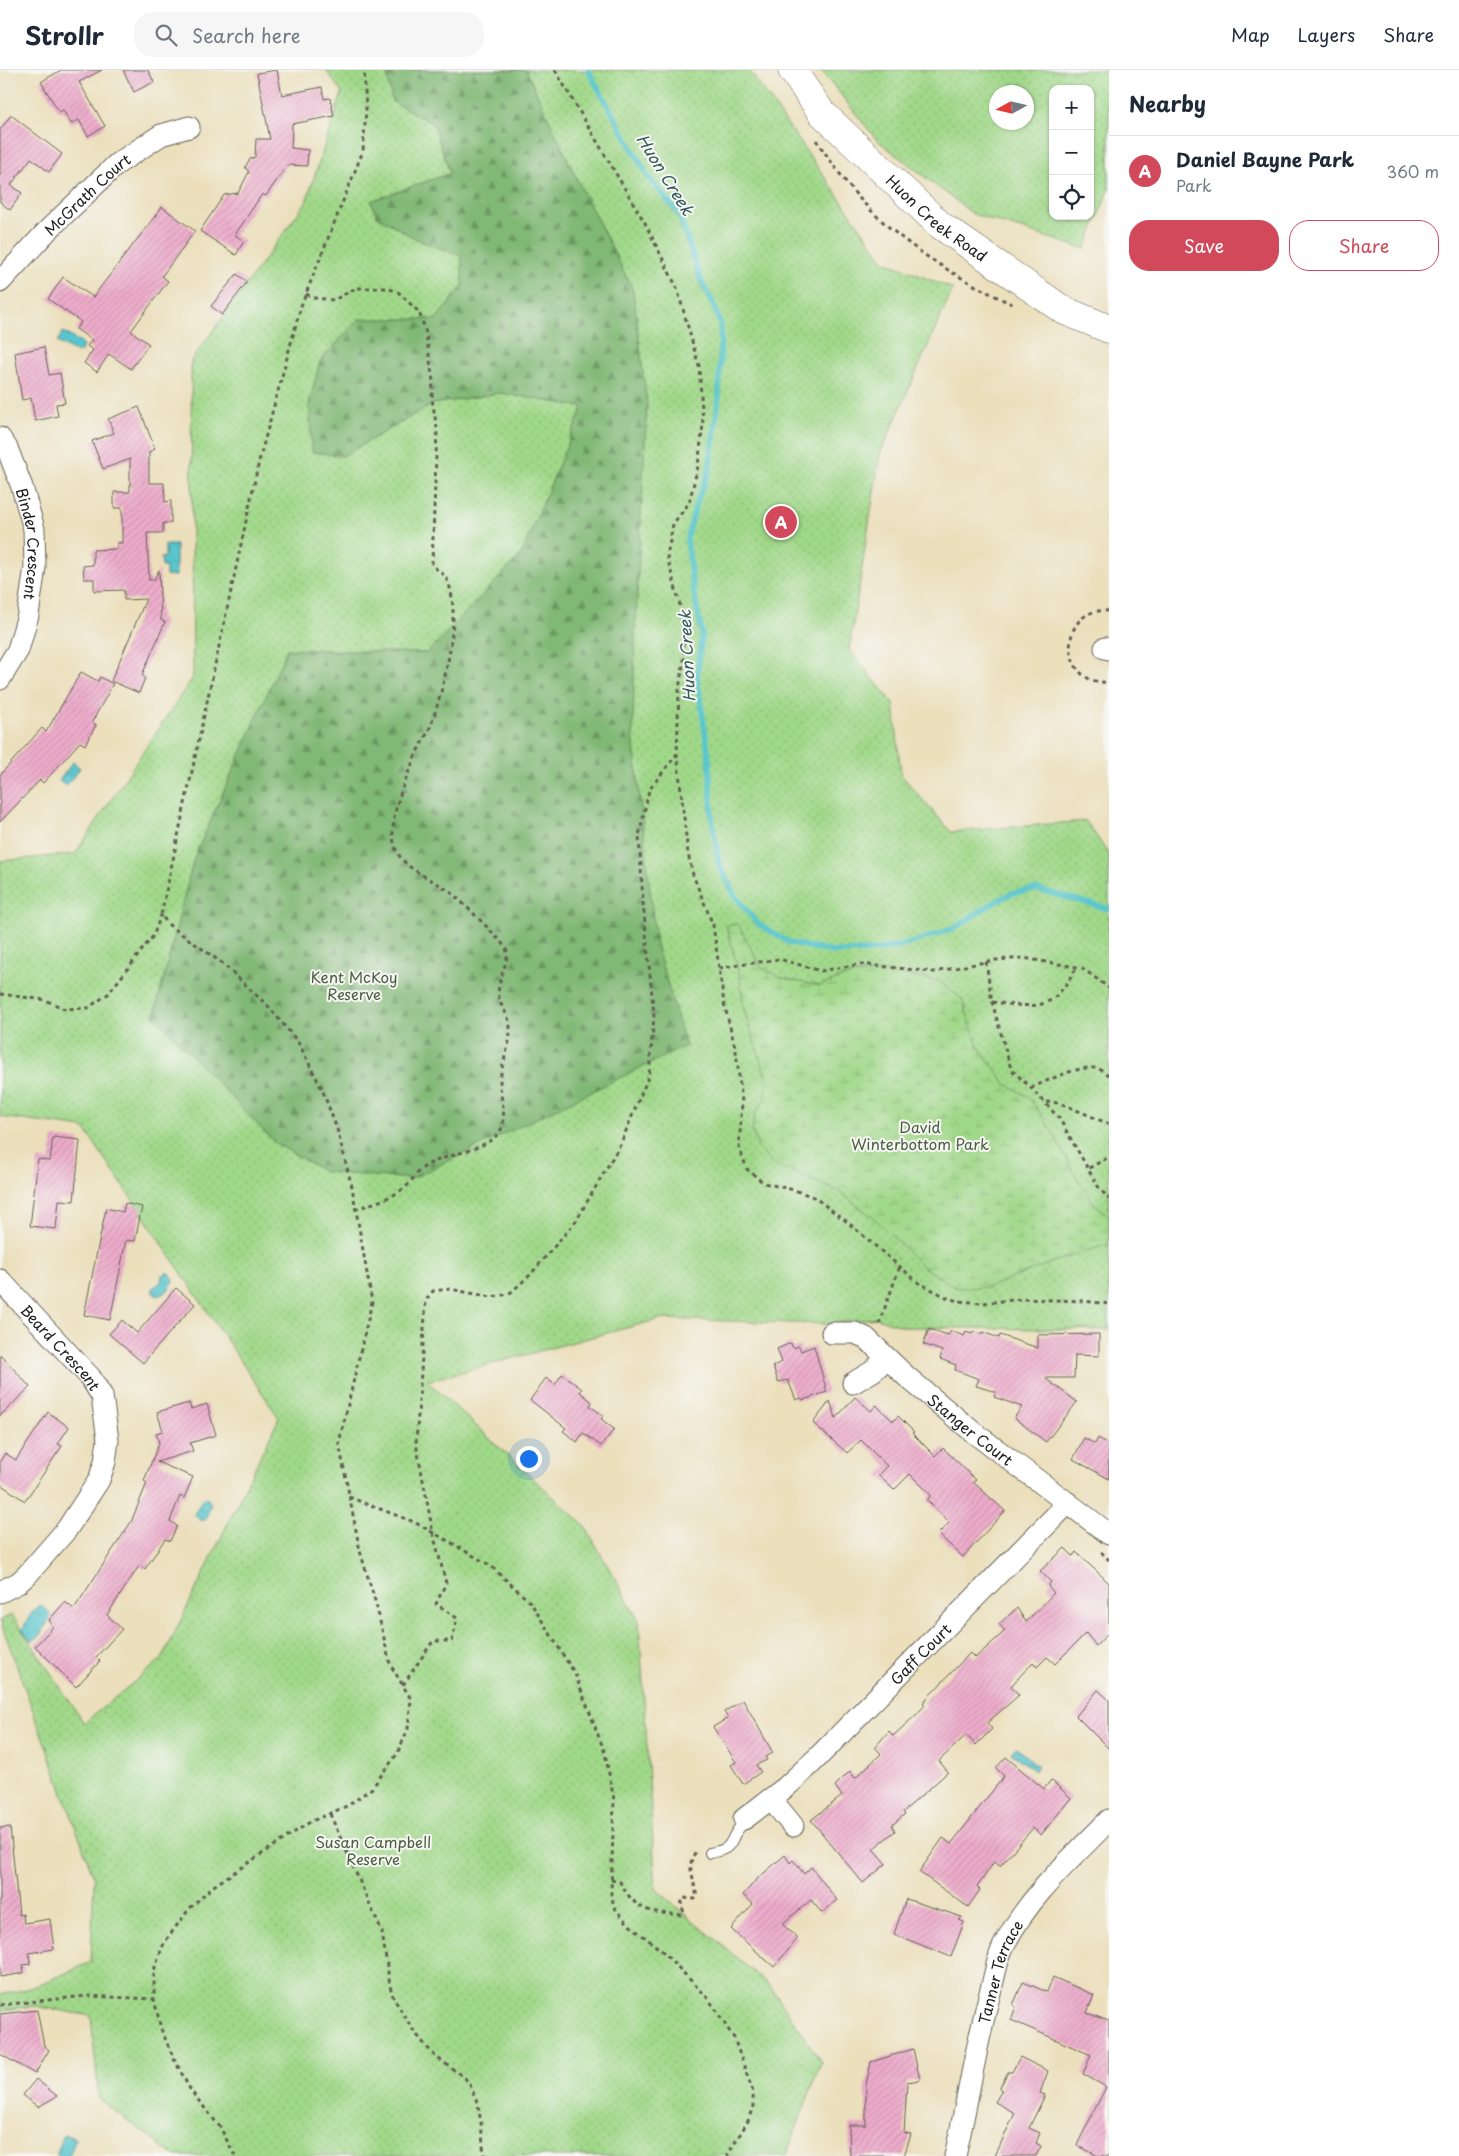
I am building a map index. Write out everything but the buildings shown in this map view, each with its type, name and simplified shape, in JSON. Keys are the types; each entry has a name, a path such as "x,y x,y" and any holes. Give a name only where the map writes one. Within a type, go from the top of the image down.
{"street":[{"name":"Huon Creek Road","path":"792,70 822,113 940,225 1064,310 1109,328"},
{"name":"McGrath Court","path":"0,282 48,230 117,164 161,135 189,127"},
{"name":"Binder Crescent","path":"0,438 7,448 22,487 34,529 35,566 28,615 18,650 0,678"},
{"name":"Beard Crescent","path":"0,1280 90,1377 102,1396 108,1440 106,1462 99,1480 67,1529 27,1575 18,1583 0,1592"},
{"name":"Stanger Court","path":"832,1333 854,1333 864,1336 973,1432 1109,1534"},
{"path":"853,1383 873,1371 887,1358"},
{"name":"Gaff Court","path":"744,1819 771,1799 800,1773 861,1714 1068,1504"},
{"path":"771,1799 793,1826"},
{"name":"Tanner Terrace","path":"955,2156 980,2028 1003,1946 1027,1908 1049,1881 1109,1820"}],"lane":[{"name":"Gaff Court","path":"710,1853 728,1848 732,1844 735,1832 744,1823 744,1819"}],"path":[{"path":"0,994 45,1000 65,1009 88,1008 108,994 153,936 161,915 259,461 306,294 362,151 366,110 364,70"},
{"path":"555,70 645,223 673,280 699,366 703,424 698,466 689,504 672,524 667,557 682,612 684,658 679,689 677,754 688,854 693,875 712,925 724,1003 736,1052 742,1102 739,1146 747,1169 764,1183 814,1197 928,1289 958,1301 983,1303 1021,1299 1084,1301 1109,1304"},
{"path":"306,294 315,298 334,300 356,288 387,288 398,292 419,312 425,329 433,381 432,399 438,429 432,564 446,578 453,598 453,614 445,676 431,725 416,754 395,809 394,842 403,861 422,876 452,894 507,952 506,963 501,973 498,989 500,1002 508,1016 510,1028 500,1082 504,1120 501,1130 497,1136 484,1143 420,1170 406,1187 384,1200 356,1209"},
{"path":"403,1685 433,1641 452,1641 457,1618 436,1604 446,1583 433,1532 416,1443 426,1300 433,1291 450,1289 491,1297 509,1294 530,1275 576,1221 621,1143 649,1075 654,1016 639,836 649,790 677,754"},
{"path":"161,915 168,925 228,969 268,1006 298,1042 322,1089 337,1129 356,1209 372,1302 339,1443 360,1551 376,1604 390,1664 411,1699 408,1729 398,1754 372,1788 349,1805 310,1822 212,1887 189,1909 164,1943 154,1970 154,1999 161,2029 191,2091 220,2127 235,2156"},
{"path":"719,968 779,959 822,971 860,964 934,972 986,962 1023,958 1082,968 1109,988"},
{"path":"986,962 992,1002 1011,1069 1059,1118 1099,1188 1109,1199"},
{"path":"992,1002 1017,1005 1042,1004 1053,1000 1062,992 1077,967"},
{"path":"1031,1088 1050,1079 1088,1068 1099,1069 1109,1075"},
{"path":"1045,1102 1060,1103 1109,1124"},
{"path":"1089,1168 1109,1157"},
{"path":"872,1343 900,1266"},
{"path":"349,1497 414,1522 491,1566 531,1603 575,1674 606,1753 614,1800 611,1893 614,1907 628,1924 661,1950 708,1998 734,2038 753,2092 753,2106 748,2121 727,2156"},
{"path":"330,1813 382,1932 393,1998 413,2030 426,2046 435,2056 465,2078 470,2085 478,2104 482,2123 484,2156"},
{"path":"612,1880 620,1882 629,1898 639,1907 682,1915 684,1912 681,1905 683,1898 695,1899 697,1897 690,1875 691,1859 695,1852 710,1853"},
{"path":"0,2005 86,1996 154,1999"}],"green space":[{"path":"326,70 586,70 648,178 677,216 700,285 711,304 719,327 717,396 708,469 703,487 709,471 719,397 721,326 712,301 702,283 679,214 649,178 588,70 749,70 884,261 953,289 880,454 849,650 894,704 901,775 951,832 1086,821 1109,855 1109,1330 904,1327 876,1318 828,1324 660,1319 427,1381 585,1526 639,1621 656,1889 770,1986 821,2062 786,2156 175,2156 99,2099 91,2016 35,2006 0,2010 0,1995 31,1988 91,1962 94,1878 0,1620 12,1615 84,1723 162,1659 279,1418 84,1128 0,1117 0,861 75,854 193,677 191,361 306,202 342,93","holes":["692,519 687,539 693,588 702,633 697,677 709,758 711,807 696,676 700,634 685,541"]},
{"name":"Kent McKoy Reserve","path":"386,70 526,70 575,175 633,290 647,404 635,636 633,735 656,945 686,1046 411,1179 325,1172 275,1143 154,1016 194,858 287,649 427,653 521,555 583,407 500,393 433,404 343,456 312,452 309,404 320,361 359,319 436,319 463,286 461,256 416,239 377,216 371,201 450,173 433,124 392,101"},
{"path":"821,70 1109,70 1109,190 1085,249 973,214 877,140"},
{"name":"David Winterbottom Park","path":"738,924 761,967 782,978 820,986 849,975 884,972 939,981 962,999 978,1046 1006,1084 1029,1097 1052,1131 1077,1178 1093,1202 1109,1216 1109,1244 1061,1259 989,1287 957,1288 922,1266 875,1219 840,1192 771,1163 758,1148 752,1130 755,1114 765,1099 766,1076 744,1010 740,976 726,925"}],"water":[{"path":"63,332 83,344 81,352 78,351 77,353 57,342"},
{"path":"165,545 176,545 176,576 166,576 166,567 162,567 161,558 165,557"},
{"path":"73,762 80,768 66,786 59,781"},
{"path":"170,1273 173,1278 171,1285 166,1292 157,1296 153,1293 153,1288 161,1282 162,1276"},
{"path":"203,1498 208,1499 211,1504 205,1520 200,1520 194,1514"},
{"path":"42,1605 51,1615 41,1635 32,1641 22,1630 33,1612"},
{"path":"1016,1747 1038,1766 1035,1771 1011,1753"},
{"path":"64,2134 76,2139 69,2156 56,2156"}],"waterway":[{"name":"Huon Creek","path":"588,70 649,178 679,214 702,283 712,301 721,326 719,397 709,471 696,504 687,539 693,588 702,633 697,677 709,758 712,816 719,865 735,896 757,923 790,943 834,952 870,951 905,945 955,928 1012,893 1036,889 1109,909"}],"place":[{"name":"Daniel Bayne Park","path":"781,522"}],"park label":[{"name":"Susan Campbell Reserve","path":"373,1850"}]}
